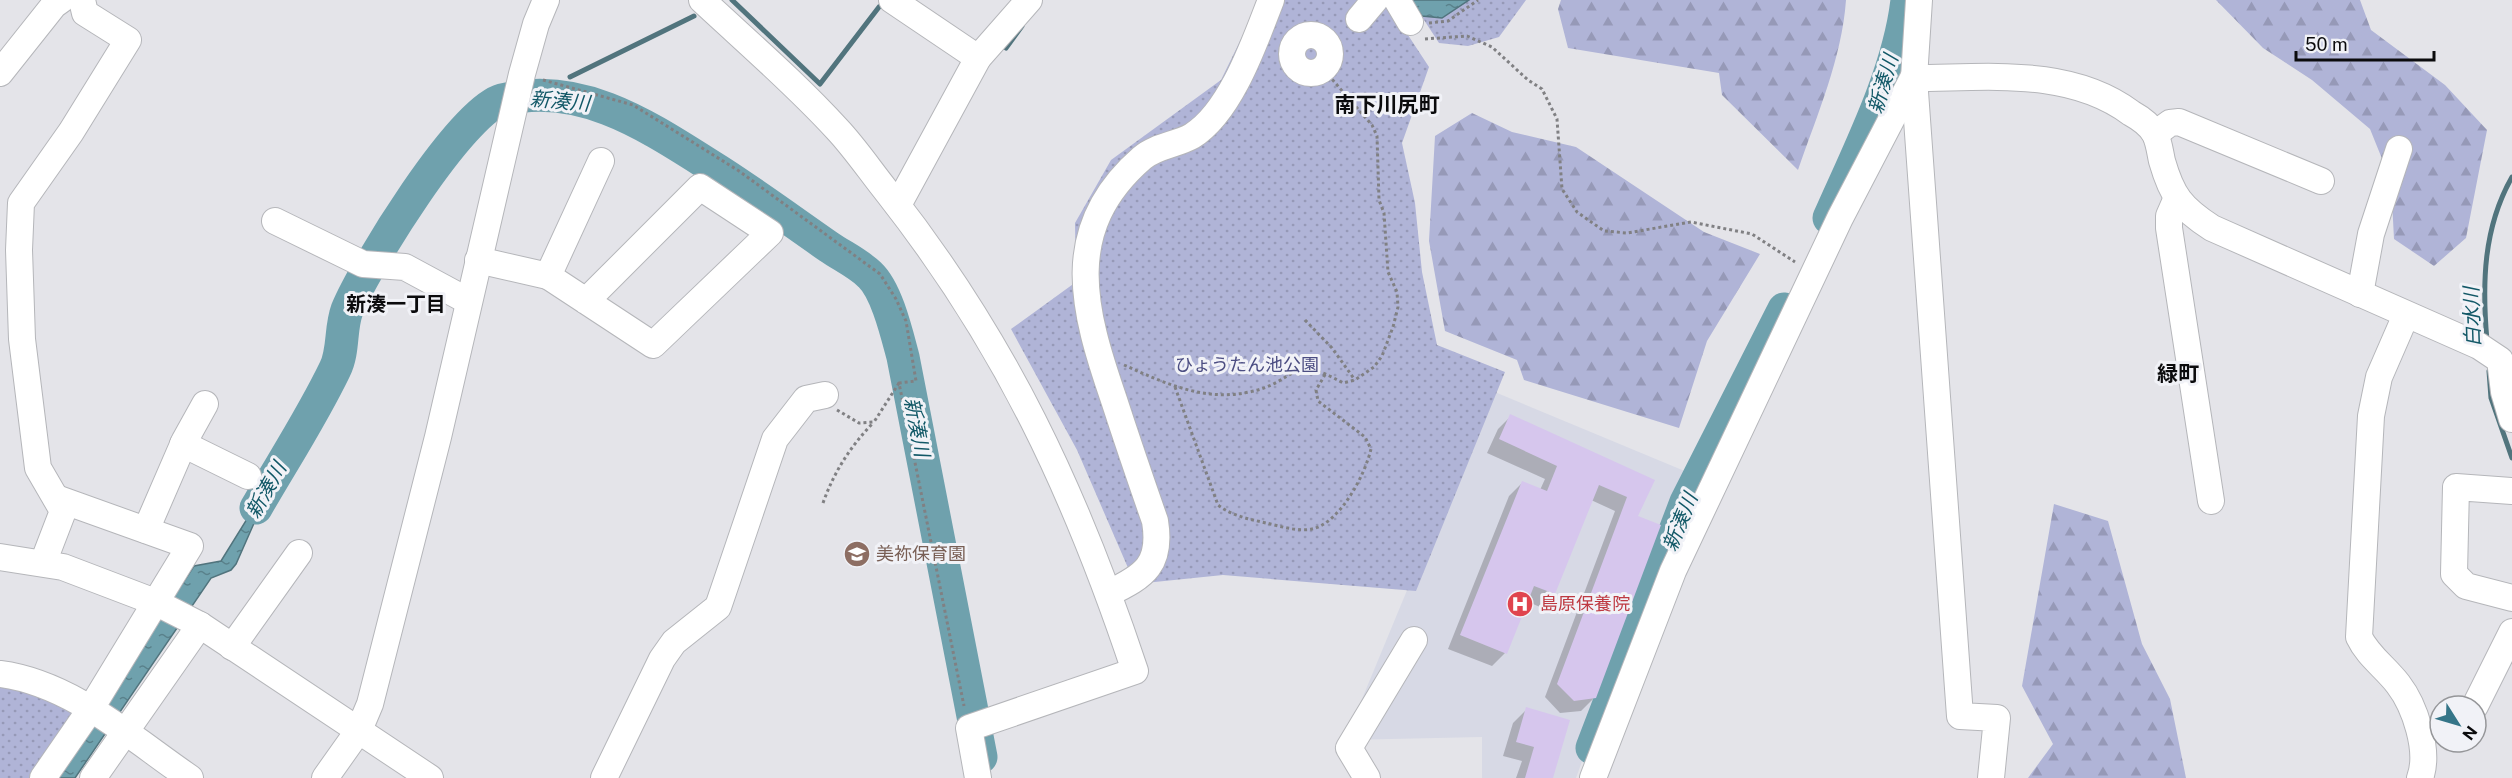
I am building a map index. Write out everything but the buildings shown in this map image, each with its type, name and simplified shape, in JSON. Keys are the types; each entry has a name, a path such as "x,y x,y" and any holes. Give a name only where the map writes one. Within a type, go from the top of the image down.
{"street":[{"path":"0,73 61,0"},
{"path":"43,563 63,511 38,468 22,339 19,250 21,203 70,132 128,40 85,13 82,0"},
{"path":"325,778 359,730 370,704 438,437 516,98 536,24 546,0"},
{"path":"702,0 838,129 934,253 1000,356 1067,486 1109,594 1135,671 973,727 978,778"},
{"path":"892,0 978,58"},
{"path":"898,205 978,58 1029,0"},
{"path":"1109,594 1142,576 1153,559 1157,538 1155,521 1099,353 1085,293 1086,257 1092,225 1103,202 1124,174 1145,156 1191,136 1216,112 1239,74 1271,0"},
{"path":"1397,0 1410,22"},
{"path":"1919,0 1914,78 1960,716 1997,718 1991,778"},
{"path":"1914,78 2055,80 2094,90 2112,98 2146,123 2155,134 2168,181 2176,200 2191,214 2212,228 2488,352 2500,360 2504,392 2512,419"},
{"path":"1593,778 1673,571 1840,218 1914,78"},
{"path":"2155,134 2170,123 2179,122 2321,180"},
{"path":"2360,294 2371,234 2399,150"},
{"path":"548,276 601,161"},
{"path":"478,260 548,276 586,301 653,345 770,233 700,188 586,301"},
{"path":"2176,200 2169,216 2169,228 2211,501"},
{"path":"275,221 372,265 405,267 468,301"},
{"path":"2406,315 2379,377 2371,416 2359,637 2365,650 2398,684 2428,739"},
{"path":"604,778 662,659 674,642 718,608 775,440 806,399 825,395"},
{"path":"146,531 183,444 205,404"},
{"path":"183,444 248,476"},
{"path":"2512,491 2456,488 2454,574 2466,586 2512,598"},
{"path":"43,778 92,711 190,546 56,498"},
{"path":"232,647 299,553"},
{"path":"0,557 63,567 157,603 196,623 430,778"},
{"path":"93,778 122,731 196,623"},
{"path":"2481,694 2512,632"},
{"path":"1367,778 1349,748 1414,640"},
{"path":"0,674 22,677 49,687 92,711 190,778"},
{"path":"2420,778 2428,754"}],"path":[{"path":"1410,22 1448,21 1478,0"},
{"path":"1410,22 1425,39 1467,36 1492,47 1528,80 1542,89 1557,119 1563,189 1577,212 1604,231 1627,234 1691,222 1752,234 1814,276"},
{"path":"1099,353 1175,387 1210,394 1250,392 1304,368 1326,373 1343,383 1355,380 1374,367 1382,356 1394,327 1398,307 1397,292 1388,272 1384,213 1378,200 1377,136 1372,125 1323,69"},
{"path":"1305,320 1332,348 1355,380"},
{"path":"1175,387 1218,505 1228,513 1260,522 1296,529 1313,529 1331,519 1346,502 1359,480 1371,449 1365,436 1318,401 1316,390 1326,373"},
{"path":"823,503 830,483 853,444 874,422 900,383 914,381"},
{"path":"900,383 973,727"},
{"path":"825,395 839,412 859,423 874,422"}],"shaded area":[{"name":"島原保養院","path":"1490,390 1687,472 1576,778 1482,778 1482,737 1345,740"}],"green space":[{"name":"ひょうたん池公園","path":"1260,0 1385,0 1429,67 1402,143 1415,203 1422,272 1437,345 1505,372 1416,591 1223,575 1135,584 1077,450 1011,329 1076,282 1075,223 1111,160 1221,80"},
{"path":"1411,0 1526,0 1499,37 1468,46 1439,43"},
{"path":"1561,0 1846,0 1844,22 1834,65 1798,170 1722,95 1719,73 1568,48 1558,9"},
{"path":"2216,0 2360,0 2371,30 2445,85 2487,130 2466,238 2434,266 2394,239 2391,181 2370,129 2312,80 2263,48"},
{"path":"1472,113 1512,132 1576,147 1704,232 1760,254 1707,341 1679,428 1524,380 1517,360 1445,331 1429,241 1435,136"},
{"path":"2054,504 2108,521 2142,644 2170,699 2186,778 2028,778 2053,744 2022,686"},
{"path":"0,678 82,712 31,778 0,778"}],"water":[{"path":"1411,0 1469,0 1442,18 1422,16"},
{"path":"278,469 236,564 231,570 211,578 75,778 54,778 194,566 221,561"}],"waterway":[{"path":"732,0 820,84 879,7"},
{"name":"新湊川","path":"1829,218 1876,111 1896,55 1907,0"},
{"path":"570,77 694,16"},
{"path":"1006,48 1022,26"},
{"name":"新湊川","path":"536,95 544,90"},
{"name":"新湊川","path":"256,508 307,422 335,369 340,355 345,317 357,289 393,228 439,160 484,110 502,100 533,95 562,97 591,103 645,126 697,157 861,267 876,282 891,314 903,357 981,757"},
{"name":"白水川","path":"2487,341 2485,278 2490,236 2502,196 2512,177"},
{"name":"新湊川","path":"1592,748 1686,502 1784,309"},
{"name":"白水川","path":"2489,371 2491,398 2512,458"}],"place":[{"name":"美祢保育園","path":"857,554"},
{"name":"島原保養院","path":"1520,604"}],"district":[{"name":"南下川尻町","path":"1387,105"},
{"name":"新湊一丁目","path":"396,304"},
{"name":"緑町","path":"2178,374"}]}
